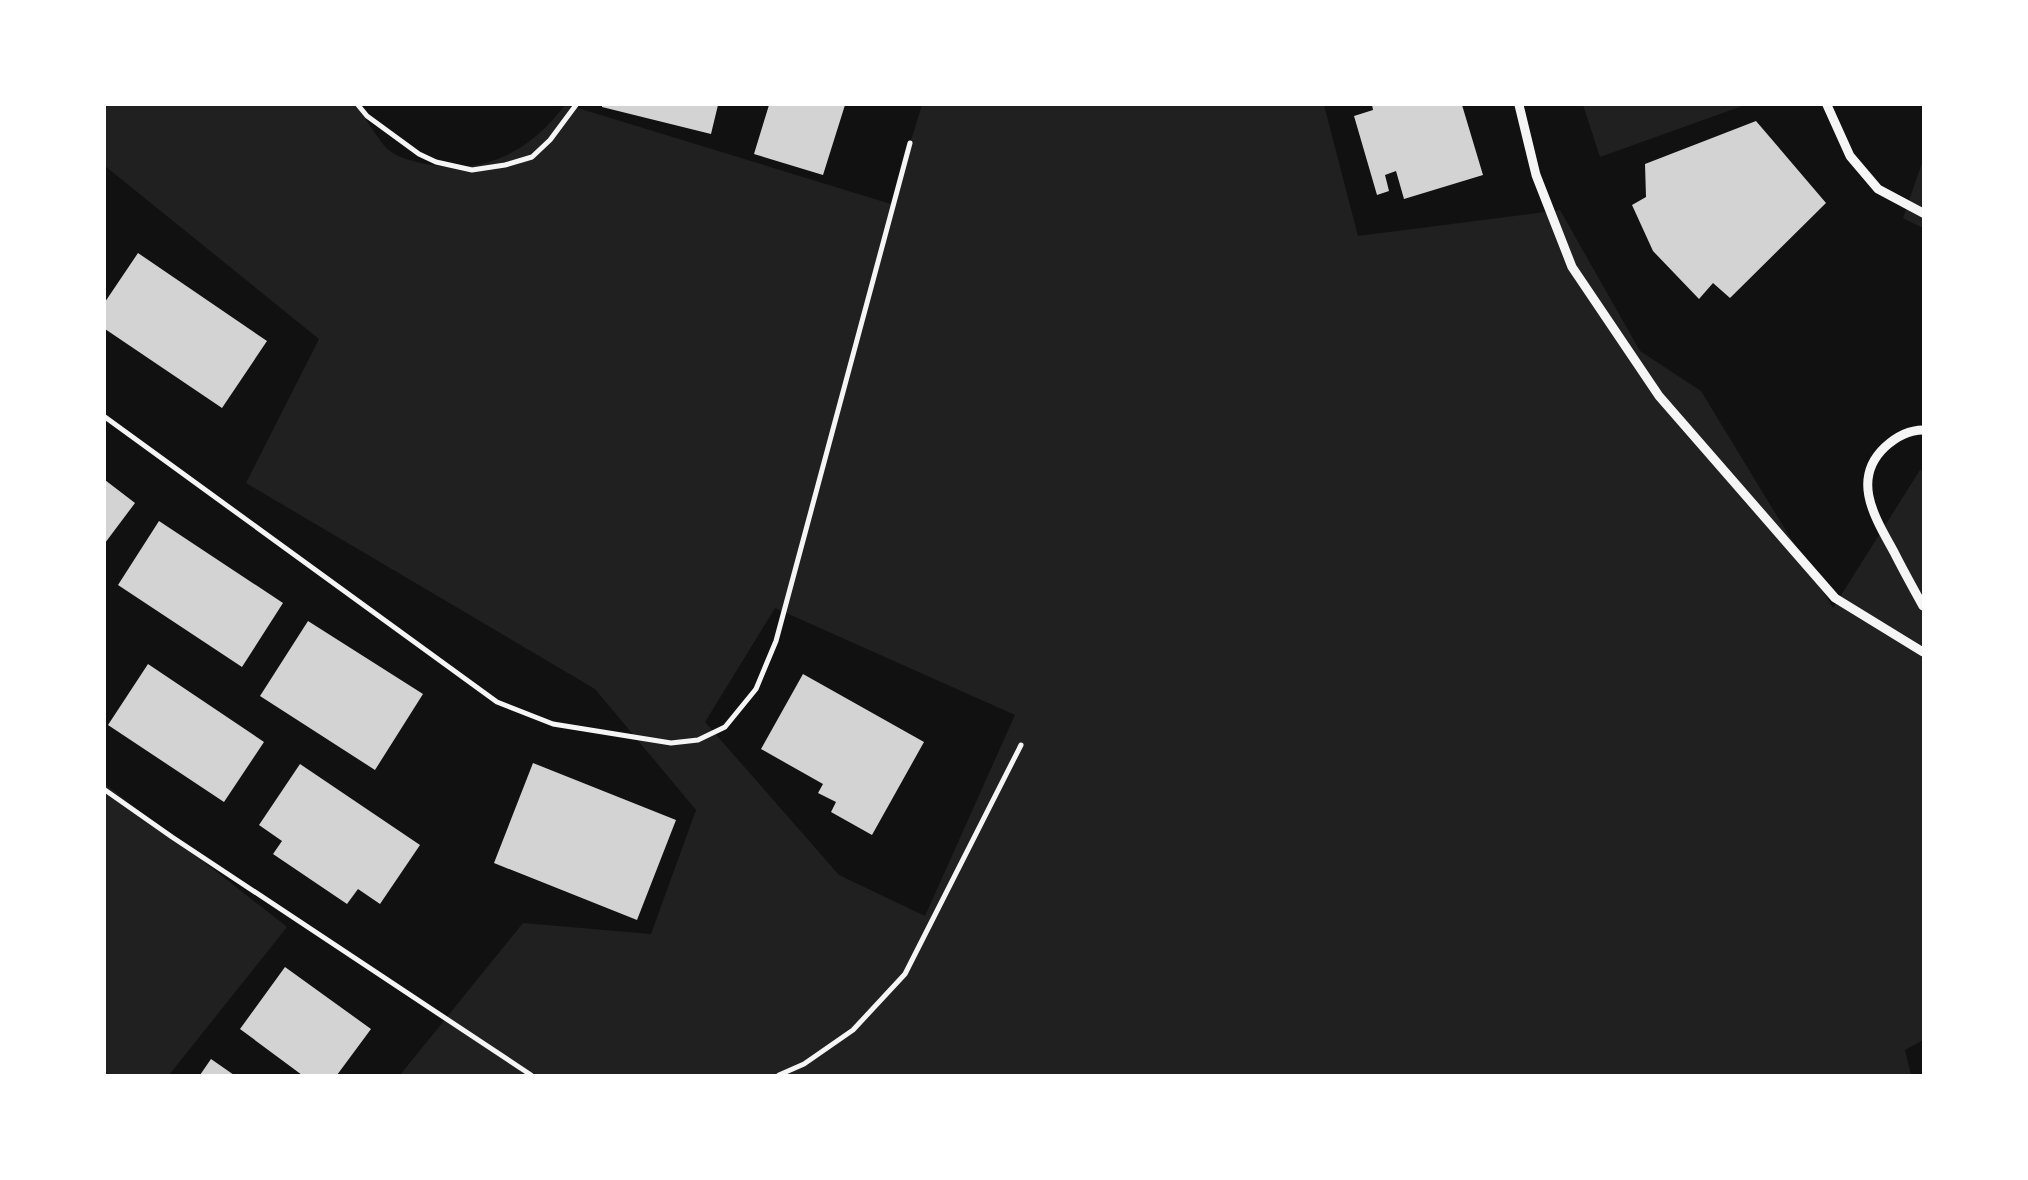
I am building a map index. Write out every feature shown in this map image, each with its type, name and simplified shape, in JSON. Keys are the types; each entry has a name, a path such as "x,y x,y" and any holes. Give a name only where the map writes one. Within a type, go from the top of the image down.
{"street":[{"path":"358,105 366,116 419,154 436,162 472,170 505,165 532,157 550,140 576,105"},
{"path":"1519,105 1536,175 1572,267 1659,396 1835,598 1923,652"},
{"path":"1827,105 1850,156 1878,190 1923,213"},
{"path":"105,417 497,702 554,724 671,743 698,740 725,727 756,689 776,641 910,143"},
{"path":"1923,430 1904,433 1883,448 1875,459 1868,484 1872,511 1923,606"},
{"path":"779,1075 804,1064 852,1030 905,974 1021,745"},
{"path":"105,790 180,842 531,1075"}],"shaded area":[{"path":"105,105 356,105 386,148 402,158 447,167 487,163 504,156 521,147 537,135 565,105 568,105 891,204 922,105 1324,105 1358,236 1560,210 1640,351 1701,391 1833,608 1920,470 1923,470 1923,1040 1905,1050 1911,1075 400,1075 523,923 651,934 696,810 595,689 246,483 319,339 105,166","holes":["775,608 1015,715 925,916 839,875 705,722"]},
{"path":"1583,105 1745,105 1600,157"},
{"path":"1923,160 1923,228 1903,218"},
{"path":"105,784 287,927 169,1075 105,1075"}],"building":[{"path":"602,105 718,105 711,134 602,107"},
{"path":"769,105 845,105 823,175 754,154"},
{"path":"1372,105 1462,105 1483,175 1404,199 1396,171 1385,175 1389,191 1377,195 1354,116 1373,110"},
{"path":"1756,121 1826,203 1730,298 1713,283 1699,299 1653,251 1632,205 1646,197 1645,164"},
{"path":"138,253 267,341 222,408 105,329 105,302"},
{"path":"105,480 135,503 105,543"},
{"path":"159,521 283,603 242,667 118,585"},
{"path":"308,621 423,694 375,770 260,696"},
{"path":"148,664 264,742 224,802 108,725"},
{"path":"803,674 924,742 872,835 831,812 836,802 818,793 823,784 761,749"},
{"path":"533,763 676,820 637,920 494,863"},
{"path":"300,764 420,845 380,904 358,889 347,904 273,854 282,841 259,825"},
{"path":"285,967 371,1029 337,1075 302,1075 240,1029"},
{"path":"211,1059 234,1075 200,1075"}]}
